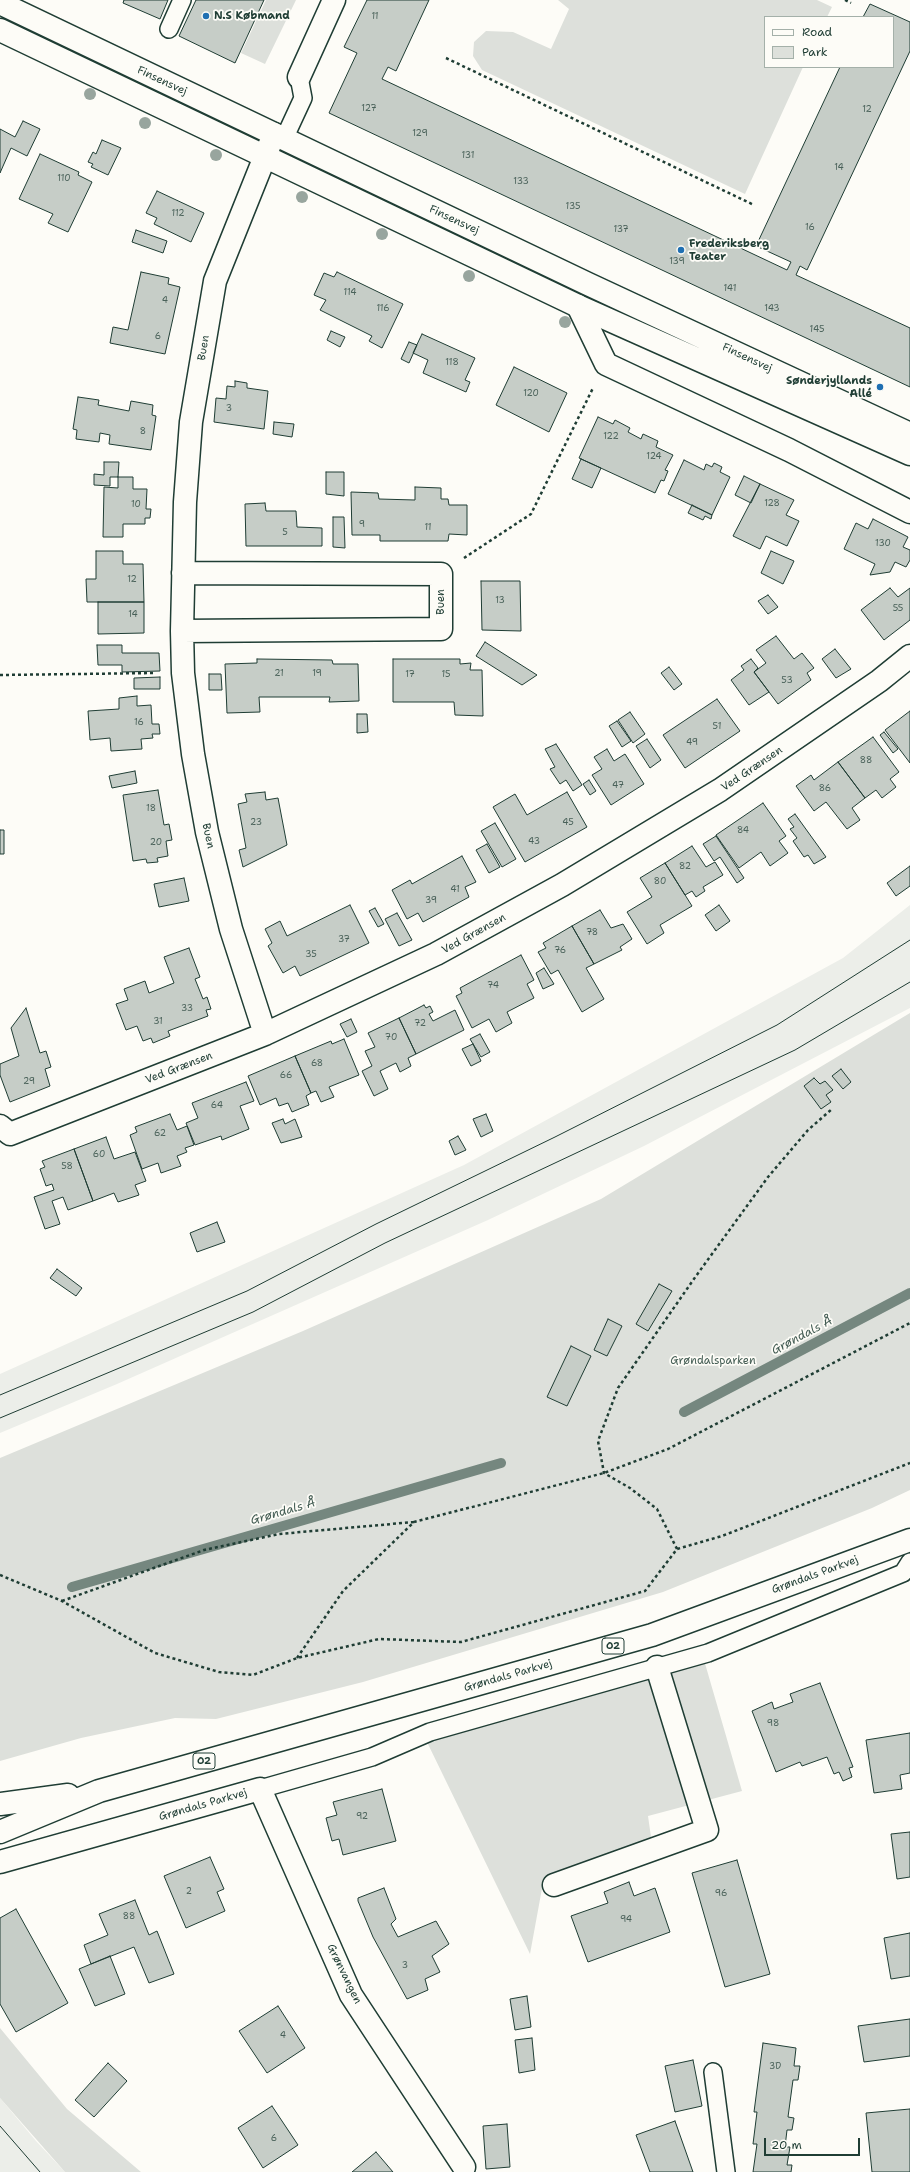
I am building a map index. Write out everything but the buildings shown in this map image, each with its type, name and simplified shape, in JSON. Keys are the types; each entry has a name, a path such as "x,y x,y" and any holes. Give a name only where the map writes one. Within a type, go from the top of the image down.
{"street":[{"path":"299,77 334,0"},
{"name":"Finsensvej","path":"0,3 588,284 910,434"},
{"name":"Finsensvej","path":"0,30 578,306 910,454"},
{"name":"Buen","path":"265,1034 230,929 207,832 193,754 183,673 182,631 185,502 191,422 215,281 265,157 279,136"},
{"path":"588,284 578,306 606,364 789,450 910,512"},
{"name":"Buen","path":"182,631 441,629 440,574 183,573"},
{"name":"Ved Grænsen","path":"0,1126 10,1134 265,1034 436,954 562,885 720,790 866,690 910,656"},
{"name":"Grøndals Parkvej","path":"0,1832 99,1791 652,1635 910,1540"},
{"path":"554,1885 707,1830 657,1668"},
{"name":"Grøndals Parkvej","path":"0,1862 260,1789"},
{"name":"Grønvangen","path":"260,1789 351,1994 464,2167"},
{"name":"Grøndals Parkvej","path":"0,1804 99,1791"}],"lane":[{"path":"169,29 182,0"},
{"path":"279,136 303,98 299,77"},
{"name":"Grøndals Parkvej","path":"260,1789 372,1757 430,1732 708,1653 904,1573 910,1562"},
{"path":"713,2072 726,2172"}],"path":[{"path":"845,0 851,3"},
{"path":"446,58 754,205"},
{"path":"440,574 531,514 606,364"},
{"path":"0,675 183,673"},
{"path":"604,1474 598,1441 618,1388 768,1177 808,1130 832,1109"},
{"path":"62,1601 212,1549 279,1534 414,1522 604,1474 668,1449 910,1323"},
{"path":"0,1575 62,1601 155,1653 219,1672 253,1675 297,1658 379,1639 461,1642 645,1591 677,1549 722,1536 910,1463"},
{"path":"604,1474 630,1488 657,1509 677,1549"},
{"path":"297,1658 343,1591 414,1522"}],"shaded area":[{"path":"910,905 910,1008 644,1146 488,1220 117,1384 0,1433 0,1374 464,1165 843,958"},
{"path":"0,2098 36,2141 65,2172 0,2172"}],"green space":[{"path":"266,0 296,0 265,64 241,53"},
{"path":"558,0 817,0 832,7 828,16 764,16 764,68 803,68 745,194 482,70 473,56 474,42 486,31 513,32 551,49 569,9"},
{"name":"Grøndalsparken","path":"910,1013 910,1490 872,1508 663,1592 363,1682 216,1719 175,1718 81,1738 0,1761 0,1458 303,1331 601,1199"},
{"path":"704,1660 742,1791 648,1816 652,1844 543,1883 530,1954 426,1740"},
{"path":"0,2028 67,2109 141,2172 65,2172 0,2098"}],"waterway":[{"path":"490,251 558,284"},
{"name":"Grøndals Å","path":"684,1412 910,1293"},
{"name":"Grøndals Å","path":"72,1587 501,1463"}],"tram line":[{"path":"0,1395 247,1291 376,1224 555,1137 777,1025 910,940"},
{"path":"0,1418 253,1312 385,1243 795,1050 910,982"},
{"path":"0,2126 40,2172"}],"place":[{"name":"N.S Købmand","path":"206,16"},
{"name":"Frederiksberg Teater","path":"681,250"},
{"name":"Sønderjyllands Allé","path":"880,387"}]}
